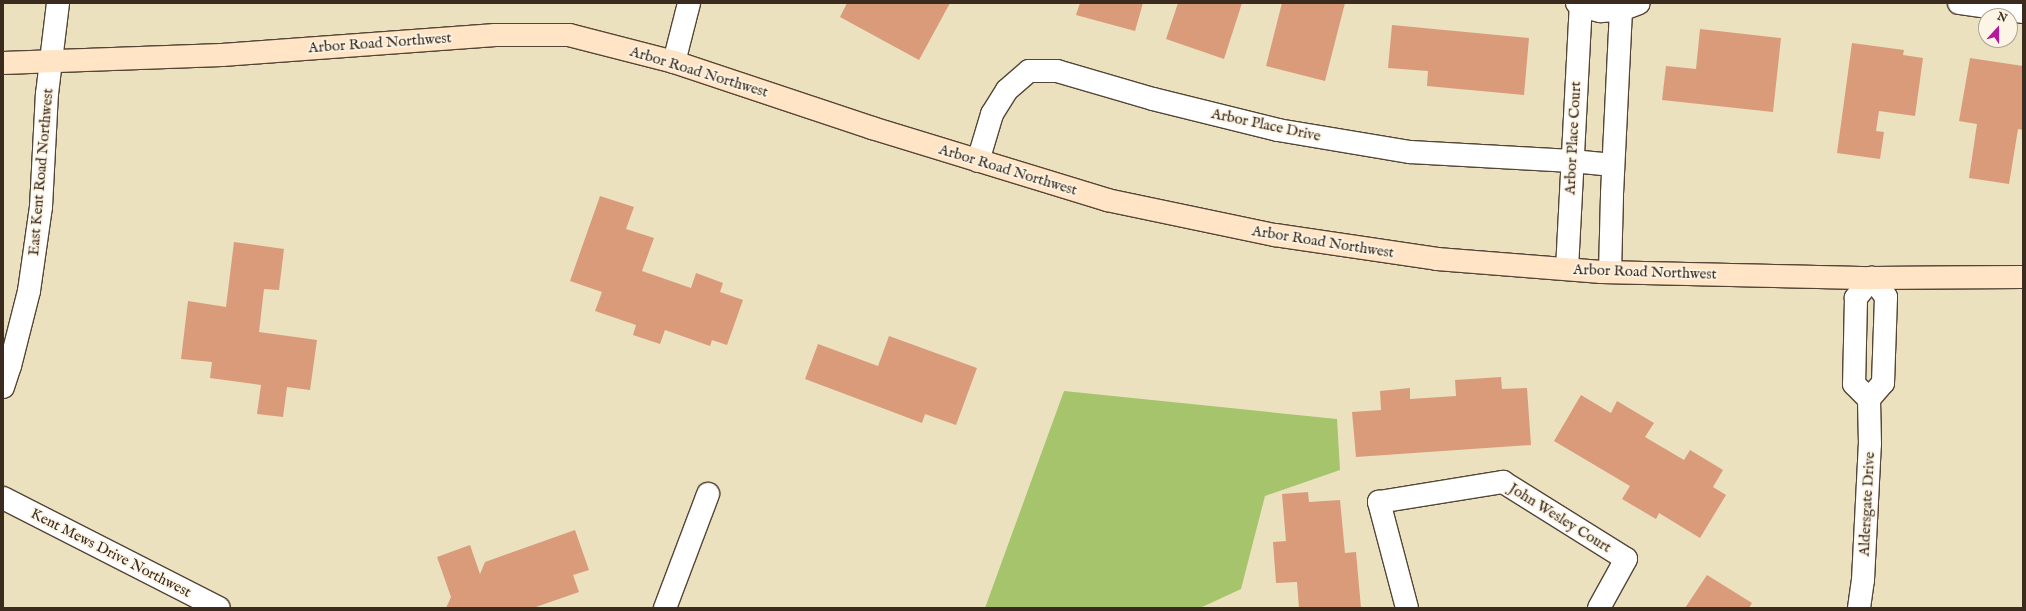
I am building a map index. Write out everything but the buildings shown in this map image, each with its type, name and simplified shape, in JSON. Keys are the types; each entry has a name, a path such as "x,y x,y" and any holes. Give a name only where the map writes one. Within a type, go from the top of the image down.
{"street":[{"name":"East Kent Road Northwest","path":"3,387 10,366 29,291 41,207 51,63 58,3"},
{"path":"674,62 689,3"},
{"path":"1959,3 2023,12"},
{"path":"1579,4 1600,11 1630,7 1613,165 1610,272"},
{"name":"Arbor Place Court","path":"1567,270 1579,4"},
{"name":"Arbor Road Northwest","path":"3,63 51,63 222,55 495,35 569,35 674,62 872,128 1106,200 1275,235 1437,260 1567,270 1872,278 2023,276"},
{"name":"Arbor Place Drive","path":"978,160 992,114 1006,90 1029,71 1057,71 1153,98 1278,130 1410,152 1572,161 1613,165"},
{"path":"1872,278 1886,297 1883,383 1869,399 1854,384 1854,368 1856,298 1872,278"},
{"name":"Aldersgate Drive","path":"1859,608 1864,573 1870,444 1869,399"},
{"name":"John Wesley Court","path":"1407,608 1379,502 1502,482 1626,559 1599,608"},
{"path":"665,608 708,494"},
{"name":"Kent Mews Drive Northwest","path":"3,498 219,608"}],"green space":[{"path":"1064,391 1337,419 1340,470 1265,496 1241,589 1200,608 985,608"}]}
